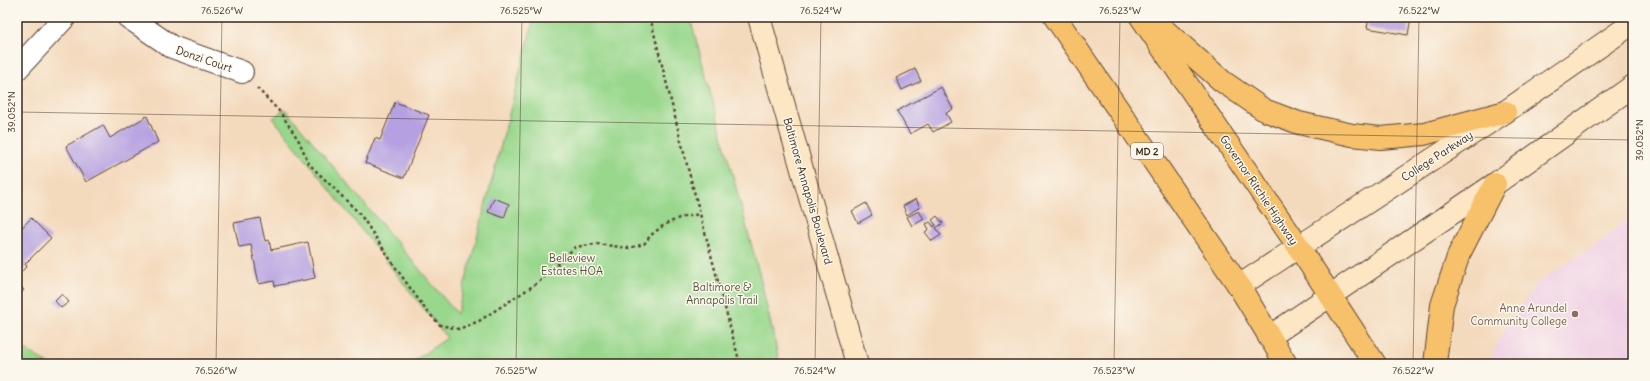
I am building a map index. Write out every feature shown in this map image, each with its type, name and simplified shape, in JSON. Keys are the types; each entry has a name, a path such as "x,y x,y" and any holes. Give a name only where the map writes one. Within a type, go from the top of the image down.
{"highway":[{"name":"MD 2","path":"1055,17 1239,286 1286,364"},
{"name":"Governor Ritchie Highway","path":"1141,17 1298,246 1375,364"},
{"path":"1150,17 1222,81 1264,110 1299,123 1352,135 1381,138 1424,134 1504,112"},
{"path":"1435,364 1442,305 1459,254 1495,184"}],"main road":[{"name":"Baltimore Annapolis Boulevard","path":"759,17 857,364"},
{"name":"College Parkway","path":"1239,286 1504,112 1633,23"},
{"path":"1269,337 1495,184 1633,86"}],"street":[{"path":"17,69 65,17"},
{"name":"Donzi Court","path":"128,17 172,47 242,72"}],"path":[{"path":"650,17 740,364"},
{"path":"242,72 280,112 299,141 309,164 360,214 426,310 440,325 459,329 478,321 539,282 575,247 598,244 629,248 644,244 651,235 664,225 679,218 700,214"}],"shaded area":[{"name":"Anne Arundel Community College","path":"1633,213 1633,364 1489,364 1497,344 1536,283 1601,242"}],"green space":[{"name":"Belleview Estates HOA","path":"533,17 690,17 759,273 780,364 409,364 447,338 273,118 285,109 457,314 532,26"},
{"path":"17,345 49,364 17,364"}],"building":[{"path":"1369,17 1411,17 1408,35 1367,28"},
{"path":"915,69 921,81 902,90 896,78"},
{"path":"941,87 953,109 946,113 951,122 933,132 928,124 910,134 897,111"},
{"path":"395,102 429,115 404,178 365,163 375,138 380,140"},
{"path":"147,116 158,142 86,182 66,146 103,125 110,138"},
{"path":"494,198 509,204 504,218 488,212"},
{"path":"916,199 920,207 907,215 903,206"},
{"path":"866,203 872,215 858,223 852,211"},
{"path":"919,211 924,219 912,226 907,217"},
{"path":"937,216 943,223 936,228 941,235 932,241 925,232 929,229 926,224 930,222 934,227 936,225 932,220"},
{"path":"31,218 51,238 25,264 27,266 17,276 17,233"},
{"path":"260,218 265,241 269,240 271,250 308,242 315,278 275,286 274,281 259,284 251,245 239,247 234,223"},
{"path":"17,282 24,290 17,297"},
{"path":"62,294 69,302 61,308 55,301"}],"place":[{"name":"Anne Arundel Community College","path":"1575,314"}],"park label":[{"name":"Baltimore & Annapolis Trail","path":"722,293"}]}
